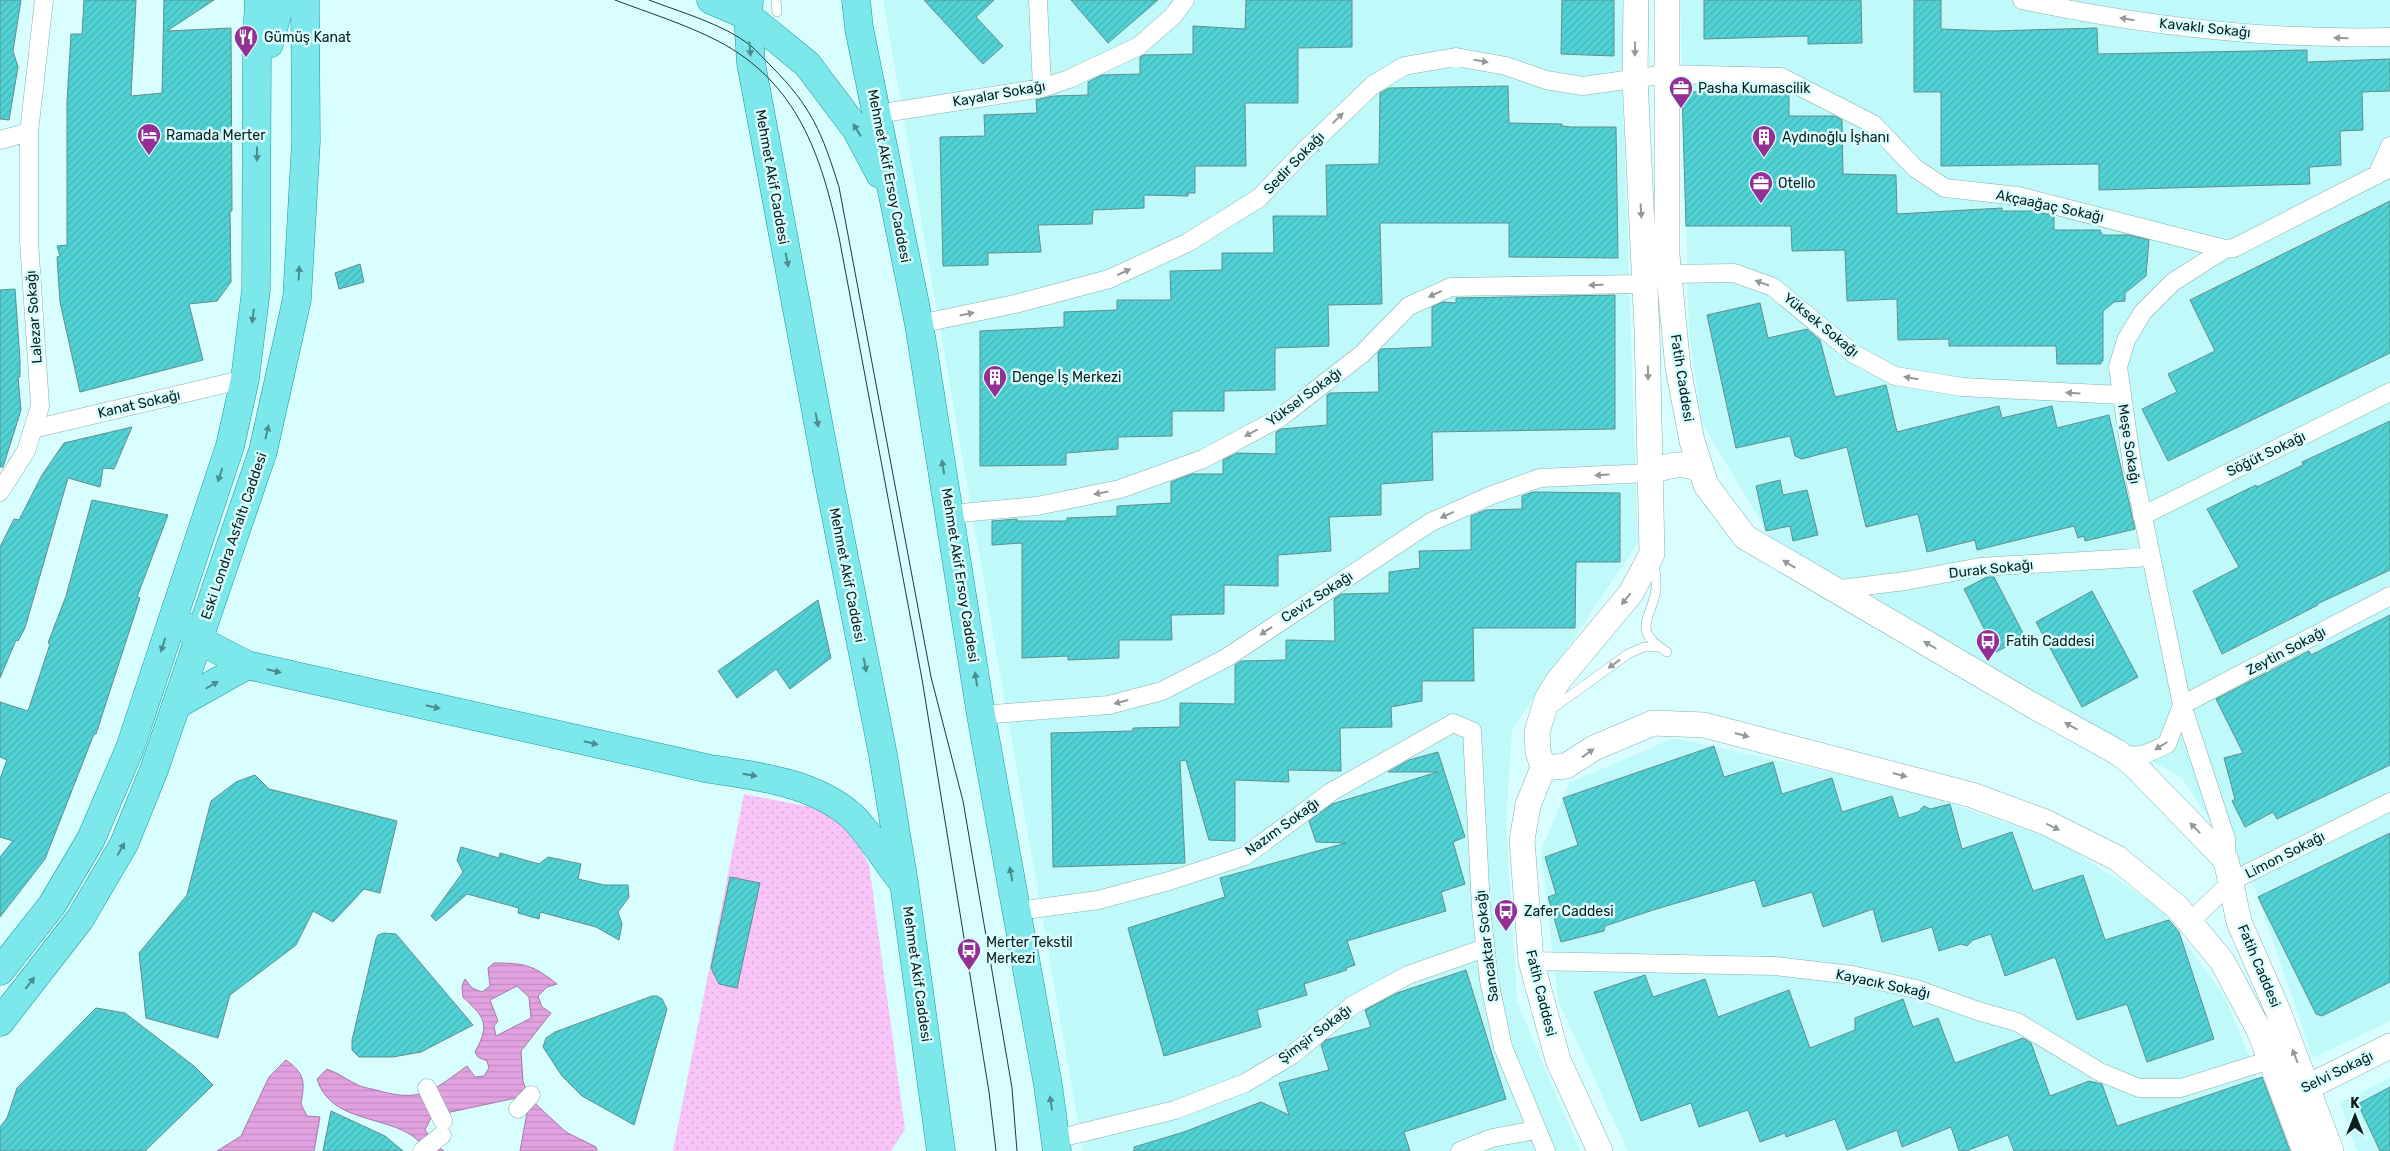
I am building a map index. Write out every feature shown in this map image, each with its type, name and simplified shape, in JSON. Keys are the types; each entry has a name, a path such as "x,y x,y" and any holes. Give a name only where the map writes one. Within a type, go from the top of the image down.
{"main road":[{"path":"5,957 52,905 91,839 130,748 230,446 245,379 256,290 260,0"},
{"path":"257,111 269,43 281,0"},
{"name":"Eski Londra Asfaltı Caddesi","path":"0,1022 80,919 124,844 154,770 263,452 297,299 306,141 305,0"},
{"path":"711,0 748,8 807,64 856,129 895,205"},
{"name":"Mehmet Akif Ersoy Caddesi","path":"856,0 859,28 919,324 981,715 1018,911 1056,1145"},
{"name":"Fatih Caddesi","path":"1600,1151 1558,1060 1531,961 1522,840 1528,805 1543,768 1538,751 1537,732 1547,699 1558,681 1631,593 1652,554 1645,284 1635,80 1636,0"},
{"name":"Fatih Caddesi","path":"1667,0 1668,274 1678,368 1692,440 1706,485 1745,537 1833,590 2117,752 2134,765 2229,870 2239,922 2278,1011 2331,1151"},
{"name":"Mehmet Akif Caddesi","path":"748,8 751,63 830,486 883,755 904,883 941,1151"},
{"path":"1650,473 1662,467 1681,464 1694,466 1701,471"},
{"path":"174,613 199,640 247,665 710,770 756,776 818,794 853,818 904,883"},
{"path":"176,705 247,665"},
{"name":"Fatih Caddesi","path":"1543,768 1566,766 1594,748 1653,723 1704,725 1972,795 2045,822 2117,858 2178,908 2222,961 2259,1030 2305,1151"},
{"name":"Selvi Sokağı","path":"2285,1098 2390,1046"}],"street":[{"name":"Lalezar Sokağı","path":"0,492 26,451 40,406 29,240 29,132 44,0"},
{"path":"1038,0 1042,88"},
{"name":"Kayalar Sokağı","path":"877,114 1042,88 1070,79 1139,46 1173,16 1185,0"},
{"name":"Kavaklı Sokağı","path":"2022,0 2070,10 2223,32 2348,38 2390,37"},
{"name":"Sedir Sokağı","path":"919,324 1014,304 1109,279 1187,243 1259,198 1306,148 1373,85 1404,66 1456,57 1506,66 1546,80 1583,86 1667,74"},
{"name":"Akçaağaç Sokağı","path":"1667,74 1737,74 1781,77 1873,124 1915,168 1945,188 2018,196 2225,249"},
{"path":"0,140 29,132"},
{"path":"2383,172 2390,146"},
{"name":"Meşe Sokağı","path":"2229,870 2226,839 2182,705 2132,464 2118,367 2126,340 2143,312 2173,282 2225,249 2234,248 2383,172"},
{"name":"Yüksek Sokağı","path":"1668,274 1734,273 1773,287 1854,354 1895,376 1962,387 2122,395"},
{"name":"Yüksel Sokağı","path":"950,514 1037,506 1120,489 1203,459 1281,417 1362,354 1409,306 1451,287 1645,284"},
{"name":"Kanat Sokağı","path":"33,429 245,379"},
{"name":"Söğüt Sokağı","path":"2142,516 2390,392"},
{"name":"Ceviz Sokağı","path":"981,715 1109,705 1162,691 1226,658 1431,522 1492,494 1540,478 1650,473"},
{"name":"Durak Sokağı","path":"1833,590 1905,581 1980,567 2151,558"},
{"name":"Zeytin Sokağı","path":"2182,705 2390,596"},
{"path":"2117,752 2131,758 2167,744 2182,705"},
{"name":"Nazım Sokağı","path":"1018,911 1098,900 1169,881 1244,856 1330,792 1453,723 1472,731"},
{"name":"Sancaktar Sokağı","path":"1472,731 1481,908 1489,980 1503,1047 1546,1151"},
{"name":"Limon Sokağı","path":"2190,922 2229,870 2390,802"},
{"name":"Şimşir Sokağı","path":"1056,1145 1175,1110 1244,1083 1292,1055 1353,1005 1408,975 1485,948"},
{"name":"Kayacık Sokağı","path":"1531,961 1775,966 1852,975 1916,989 1978,1011 2017,1022 2100,1072 2139,1088 2181,1088 2270,1060"},
{"path":"422,1151 442,1128 427,1088"},
{"path":"518,1109 530,1095"},
{"path":"1460,1151 1492,1138 1536,1130"}],"lane":[{"path":"776,0 777,12"},
{"path":"1652,554 1656,590 1645,625 1650,638 1658,647 1667,652"},
{"path":"1542,717 1566,696 1628,654 1644,647 1658,647"}],"shaded area":[{"name":"Merter Tekstil Merkezi","path":"883,0 1624,0 1623,106 1638,543 1512,730 1506,823 1517,1002 1580,1151 1083,1151"},
{"path":"1680,0 2390,0 2390,1021 2313,1058 2255,889 2182,778 1774,544 1701,421 1689,331"},
{"path":"1674,738 1912,790 2059,841 2161,909 2225,997 2287,1151 1628,1151 1558,1001 1541,851 1569,783"},
{"path":"744,794 821,809 853,834 869,865 905,1129 891,1151 673,1151"},
{"path":"494,963 528,966 557,984 547,987 538,996 542,1007 551,1013 521,1051 523,1081 528,1097 566,1132 596,1147 597,1151 520,1151 528,1107 516,1098 432,1116 425,1130 438,1147 444,1151 429,1151 408,1133 396,1127 355,1115 332,1102 323,1092 317,1079 327,1069 363,1087 407,1095 427,1092 467,1066 475,1077 484,1076 489,1068 487,1061 478,1057 475,1052 483,1034 483,1021 476,1010 463,997 462,986 465,979 472,988 482,992 490,986 488,968","holes":["517,986 529,997 531,1018 496,1036 494,1026 498,1021 490,1000"]},
{"path":"286,1060 297,1070 302,1079 301,1104 307,1116 320,1117 314,1151 217,1151 241,1136 269,1077"},
{"path":"2390,1078 2390,1151 2357,1151 2340,1103"}],"building":[{"path":"0,0 21,0 13,51 18,67 9,120 0,119"},
{"path":"84,0 136,0 131,96 162,93 164,0 214,0 167,31 231,28 232,211 230,211 231,282 217,301 189,304 203,360 80,392 60,302 57,257 60,256 57,246 67,245 67,102 71,34 82,34"},
{"path":"924,0 994,0 976,17 1003,46 983,64"},
{"path":"1071,0 1158,0 1108,43"},
{"path":"1246,0 1352,0 1352,47 1298,48 1298,103 1245,103 1246,166 1195,166 1195,193 1188,193 1188,196 1144,195 1144,208 1093,210 1092,224 1038,225 1041,252 988,253 988,265 943,266 940,137 985,136 984,115 1037,113 1036,100 1053,96 1088,95 1088,82 1102,75 1140,74 1140,57 1144,55 1193,54 1193,26 1245,29"},
{"path":"1562,0 1614,0 1614,56 1561,54"},
{"path":"1704,0 1861,0 1862,43 1808,44 1808,36 1704,39"},
{"path":"1914,0 1941,0 1941,29 1992,31 2097,28 2098,54 2307,50 2307,62 2390,59 2390,91 2362,92 2363,130 2340,131 2341,165 2309,167 2310,184 2099,190 2099,164 1941,166 1941,92 1914,92"},
{"path":"1508,86 1509,123 1562,124 1562,126 1571,127 1616,127 1618,258 1509,257 1509,223 1380,223 1382,304 1328,305 1329,346 1275,348 1275,390 1224,391 1224,411 1172,411 1172,436 1118,437 1118,449 1066,453 1066,465 980,466 980,331 1064,327 1064,312 1117,310 1117,300 1171,300 1170,271 1222,270 1222,253 1274,253 1273,216 1327,216 1326,165 1379,164 1380,93 1389,88"},
{"path":"1785,91 1789,93 1789,116 1835,116 1842,120 1843,174 1896,175 1897,214 2002,208 2002,211 2033,211 2054,216 2054,230 2100,230 2102,235 2129,235 2149,240 2146,276 2125,293 2125,301 2114,302 2103,311 2103,361 2101,361 2101,364 2057,364 2056,346 1949,346 1949,339 1898,340 1897,299 1847,301 1845,250 1792,251 1791,226 1686,226 1682,92"},
{"path":"2390,201 2390,353 2168,461 2142,409 2177,392 2168,374 2215,351 2190,300"},
{"path":"360,264 364,282 339,289 335,273"},
{"path":"15,289 21,410 3,467 0,467 0,290"},
{"path":"1615,295 1615,429 1432,432 1433,480 1381,484 1381,515 1329,517 1331,551 1278,555 1278,586 1224,585 1224,614 1171,615 1172,640 1119,640 1119,658 1068,660 1068,656 1022,658 1022,543 992,545 992,521 1017,519 1017,521 1067,521 1067,518 1117,516 1117,506 1171,503 1171,482 1192,474 1223,474 1223,460 1237,453 1276,454 1276,432 1281,429 1327,425 1327,395 1330,393 1379,392 1378,353 1381,349 1432,347 1432,307 1443,302 1456,303 1456,298"},
{"path":"1760,303 1768,338 1807,329 1820,340 1835,397 1886,385 1897,432 1999,406 2002,418 2052,406 2057,428 2109,415 2135,529 2085,541 2084,536 2078,538 2074,526 1977,550 1975,540 1927,552 1918,514 1866,527 1847,447 1802,459 1795,456 1790,436 1736,448 1707,315"},
{"path":"2390,421 2390,570 2317,604 2222,654 2193,591 2239,567 2207,509 2303,465 2302,462"},
{"path":"132,427 114,469 103,468 100,487 68,478 25,628 18,641 16,640 0,678 0,547 14,519 19,520 42,475 64,443"},
{"path":"1780,480 1783,495 1807,490 1818,535 1793,541 1790,526 1766,531 1756,486"},
{"path":"1533,492 1620,493 1620,562 1576,562 1575,628 1473,628 1474,681 1422,681 1422,701 1391,707 1392,727 1340,728 1341,771 1288,770 1289,782 1235,780 1235,841 1209,840 1186,760 1180,761 1185,863 1053,867 1051,733 1133,731 1133,728 1180,727 1180,703 1235,704 1235,665 1241,661 1286,660 1286,640 1335,641 1334,599 1341,594 1389,593 1389,572 1420,568 1419,551 1471,550 1471,516 1486,510 1522,509 1522,496"},
{"path":"92,500 168,515 137,597 140,598 96,734 94,734 45,859 0,917 0,857 13,841 0,837 0,779 7,760 0,757 0,702 28,711 50,644 48,643 66,596"},
{"path":"1987,577 1994,577 2025,637 1996,652 1964,589"},
{"path":"2092,591 2138,677 2082,707 2036,622"},
{"path":"818,600 831,658 790,689 776,669 737,698 718,671"},
{"path":"2390,615 2390,765 2277,819 2273,812 2245,827 2232,801 2235,799 2224,758 2243,753 2216,699 2309,651 2311,655"},
{"path":"1714,746 1724,777 1773,762 1782,794 1832,778 1842,812 1892,796 1899,818 1918,812 1924,806 1930,809 1950,804 1962,849 2012,832 2033,891 2083,875 2105,940 2169,920 2179,932 2214,1039 2147,1062 2127,1004 2077,1020 2055,957 2005,976 1991,934 1973,940 1967,946 1961,944 1939,951 1932,927 1882,942 1873,909 1823,927 1812,892 1763,907 1755,880 1605,926 1604,931 1561,942 1548,897 1556,894 1545,857 1578,845 1563,798"},
{"path":"1438,752 1465,837 1453,842 1465,884 1441,892 1446,911 1347,941 1355,965 1346,968 1347,970 1304,984 1307,995 1257,1010 1261,1027 1164,1056 1128,928 1225,897 1220,878 1346,843 1316,842 1309,821 1332,804 1438,772 1388,772 1409,760"},
{"path":"255,775 269,789 397,821 380,893 364,889 333,922 313,911 296,945 230,995 218,1038 146,1018 139,953 187,895 211,801 236,782"},
{"path":"2390,833 2390,982 2322,1016 2316,1014 2258,897"},
{"path":"461,847 499,858 500,853 539,864 548,857 581,864 578,879 604,885 628,885 629,897 618,912 622,924 619,940 596,927 540,912 539,919 518,913 519,908 467,894 436,921 431,916 463,872 457,860"},
{"path":"730,877 760,883 737,988 719,984 711,968"},
{"path":"384,933 396,934 473,1025 421,1052 393,1057 359,1057 352,1050 352,1040 376,939 378,935"},
{"path":"1466,970 1506,1099 1404,1132 1410,1151 1134,1151 1134,1147 1184,1132 1261,1102 1289,1115 1279,1083 1329,1070 1321,1045 1326,1040 1371,1027 1365,1010 1397,993"},
{"path":"1645,975 1653,997 1705,979 1718,1017 1789,990 1810,1048 1855,1030 1855,1018 1903,999 1913,1027 1938,1018 1955,1063 2023,1038 2031,1043 2050,1096 2089,1081 2102,1084 2117,1126 2262,1077 2290,1151 2014,1151 2008,1135 1966,1151 1959,1151 1951,1127 1902,1147 1897,1130 1847,1150 1835,1119 1786,1137 1785,1133 1760,1142 1748,1110 1699,1127 1691,1103 1641,1121 1594,992"},
{"path":"652,996 662,999 667,1009 634,1125 582,1096 562,1076 543,1047 546,1038 555,1032"},
{"path":"96,1008 125,1013 194,1066 213,1085 145,1151 0,1151 0,1127 7,1118 17,1088"},
{"path":"2390,1087 2390,1151 2380,1151 2358,1104"},
{"path":"331,1111 385,1136 403,1151 323,1151"}],"tram line":[{"path":"615,0 705,35 745,58 768,78 787,100 802,124 824,178 839,237 922,679 989,1092 996,1151"},
{"path":"649,0 714,25 750,45 785,81 806,108 821,136 839,187 931,677 963,801 1012,1088 1017,1151"}],"place":[{"name":"Gümüş Kanat","path":"246,58"},
{"name":"Pasha Kumascilik","path":"1681,109"},
{"name":"Ramada Merter","path":"149,156"},
{"name":"Aydınoğlu İşhanı","path":"1764,158"},
{"name":"Otello","path":"1761,204"},
{"name":"Denge İş Merkezi","path":"995,398"},
{"name":"Fatih Caddesi","path":"1988,662"},
{"name":"Zafer Caddesi","path":"1506,932"},
{"name":"Merter Tekstil Merkezi","path":"969,971"}]}
